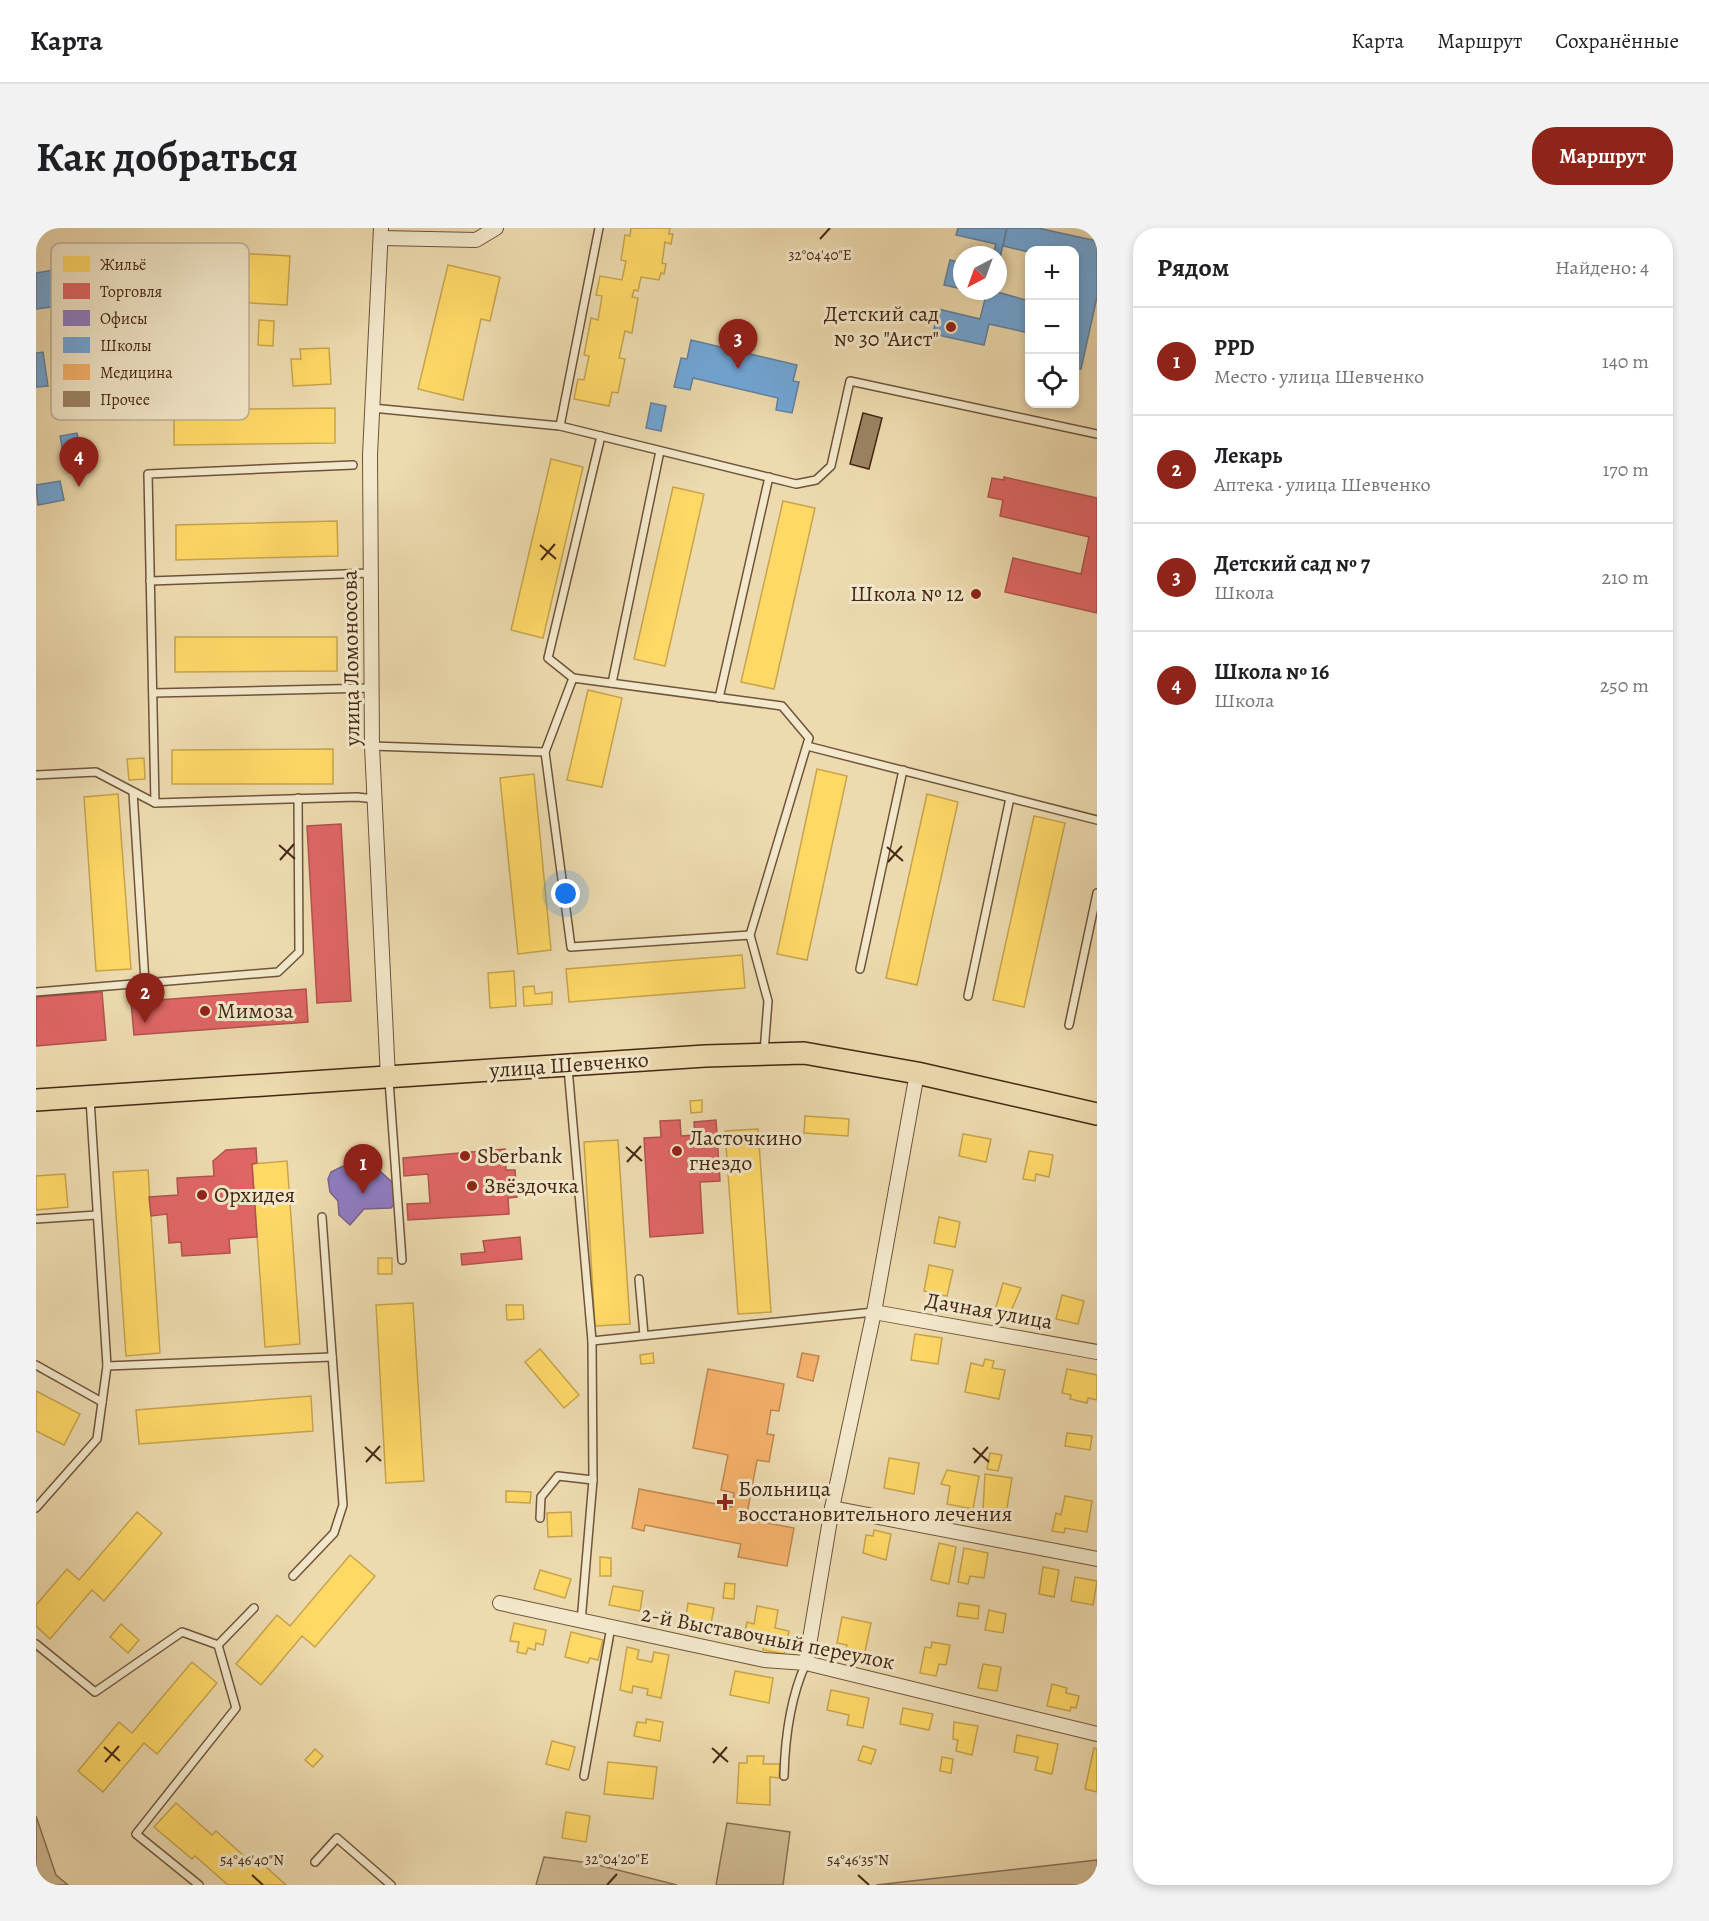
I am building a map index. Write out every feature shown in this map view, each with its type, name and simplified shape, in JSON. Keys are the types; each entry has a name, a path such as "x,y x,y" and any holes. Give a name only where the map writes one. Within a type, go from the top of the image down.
{"main road":[{"name":"улица Шевченко","path":"36,1100 568,1065 804,1053 917,1073 1097,1114"}],"street":[{"name":"улица Ломоносова","path":"388,1078 372,746 372,408 381,233 476,240 496,228"},
{"path":"806,1662 832,1508 874,1312 917,1073"},
{"name":"Дачная улица","path":"874,1312 1097,1352"},
{"path":"832,1508 1097,1559"},
{"name":"2-й Выставочный переулок","path":"501,1603 764,1660 806,1662 1097,1734"}],"lane":[{"path":"560,426 598,228"},
{"path":"372,408 560,426 796,484 816,480 831,466 850,381 1097,434"},
{"path":"601,436 548,658 573,678 782,706 809,738 750,935 768,1001 763,1054"},
{"path":"612,683 660,451"},
{"path":"155,803 148,474 353,465"},
{"path":"719,698 769,477"},
{"path":"150,581 371,573"},
{"path":"573,678 545,752 571,947 750,935"},
{"path":"153,693 372,688"},
{"path":"372,746 545,752"},
{"path":"807,746 1097,820"},
{"path":"860,969 903,770"},
{"path":"36,775 96,772 155,803 298,798 375,799"},
{"path":"133,792 144,982"},
{"path":"36,992 278,972 299,952 298,798"},
{"path":"968,996 1010,798"},
{"path":"1069,1025 1097,893"},
{"path":"568,1065 592,1341 593,1480 581,1622"},
{"path":"388,1078 402,1260"},
{"path":"36,1508 97,1439 107,1366 90,1096"},
{"path":"36,1219 97,1215"},
{"path":"293,1576 334,1533 343,1505 322,1217"},
{"path":"639,1279 644,1335"},
{"path":"592,1341 874,1312"},
{"path":"107,1366 332,1357"},
{"path":"36,1365 102,1402"},
{"path":"540,1518 541,1497 558,1476 593,1480"},
{"path":"218,1645 254,1608"},
{"path":"584,1776 611,1627"},
{"path":"36,1644 95,1692 182,1632 218,1645"},
{"path":"199,1885 136,1834 236,1708 218,1645"},
{"path":"784,1776 785,1742 798,1681 806,1662"},
{"path":"315,1862 337,1838 391,1885"}],"shaded area":[{"path":"36,1816 56,1875 68,1885 36,1885"},
{"path":"727,1823 790,1832 783,1885 716,1885"},
{"path":"544,1857 590,1863 677,1885 536,1885"},
{"path":"1097,1860 1097,1885 876,1885"}],"building: Жильё":[{"path":"631,228 670,228 669,234 673,234 671,244 665,242 662,263 666,264 664,274 661,273 659,280 641,277 638,291 634,290 632,297 638,298 632,333 625,331 619,358 625,359 618,393 612,392 609,406 574,399 578,379 584,380 589,356 584,355 591,318 598,320 602,296 596,295 600,276 622,280 626,261 621,260 625,235 630,236"},
{"path":"249,254 290,256 287,305 249,303"},
{"path":"448,265 500,277 490,321 481,319 463,400 418,389"},
{"path":"259,320 274,321 273,346 258,345"},
{"path":"329,348 331,384 293,386 291,359 301,359 300,349"},
{"path":"335,408 335,443 174,445 174,420 249,420 249,409"},
{"path":"551,459 583,467 543,638 511,630"},
{"path":"673,487 704,494 665,666 634,659"},
{"path":"783,501 815,508 774,689 741,682"},
{"path":"337,521 338,556 176,560 176,525"},
{"path":"175,637 337,637 337,671 175,672"},
{"path":"588,690 622,698 602,787 567,780"},
{"path":"333,749 333,784 172,784 172,750"},
{"path":"144,758 145,779 129,780 127,759"},
{"path":"817,769 847,776 807,960 777,954"},
{"path":"534,774 551,950 518,954 500,778"},
{"path":"118,794 131,969 96,971 84,797"},
{"path":"927,794 958,802 917,985 886,978"},
{"path":"1034,816 1065,823 1024,1007 993,1000"},
{"path":"742,955 745,988 569,1002 566,969"},
{"path":"514,971 516,1006 490,1008 488,973"},
{"path":"534,986 535,994 552,992 552,1004 524,1006 523,987"},
{"path":"702,1100 702,1112 691,1113 690,1101"},
{"path":"805,1116 849,1119 848,1136 804,1133"},
{"path":"758,1129 771,1312 738,1314 725,1131"},
{"path":"963,1134 991,1139 986,1162 959,1156"},
{"path":"618,1140 630,1324 595,1326 584,1142"},
{"path":"1029,1151 1053,1155 1049,1177 1036,1174 1035,1181 1023,1179"},
{"path":"287,1161 300,1344 265,1347 252,1164"},
{"path":"148,1170 160,1353 126,1356 113,1172"},
{"path":"65,1174 68,1207 36,1210 36,1176"},
{"path":"939,1217 960,1222 955,1247 934,1243"},
{"path":"378,1258 392,1258 392,1274 378,1274"},
{"path":"929,1265 953,1270 947,1296 924,1291"},
{"path":"1003,1283 1021,1288 1011,1311 996,1307"},
{"path":"1062,1295 1084,1301 1078,1324 1056,1319"},
{"path":"413,1303 424,1481 386,1483 376,1305"},
{"path":"506,1305 523,1305 524,1319 507,1320"},
{"path":"915,1334 942,1338 938,1364 911,1360"},
{"path":"540,1349 579,1395 564,1408 525,1362"},
{"path":"653,1353 654,1363 641,1364 640,1355"},
{"path":"985,1359 994,1361 992,1368 1005,1370 999,1399 965,1392 971,1363 983,1366"},
{"path":"1067,1369 1097,1375 1097,1400 1088,1398 1087,1403 1070,1399 1071,1395 1062,1393"},
{"path":"36,1391 80,1414 64,1445 36,1431"},
{"path":"311,1396 313,1431 139,1444 136,1410"},
{"path":"1067,1433 1092,1436 1090,1450 1065,1446"},
{"path":"990,1453 1002,1455 998,1471 987,1469"},
{"path":"889,1458 919,1463 914,1494 884,1488"},
{"path":"947,1470 979,1476 973,1509 947,1504 950,1486 941,1484"},
{"path":"985,1474 1012,1478 1006,1514 983,1510"},
{"path":"506,1491 531,1492 530,1503 506,1502"},
{"path":"1065,1496 1092,1501 1087,1532 1065,1528 1064,1533 1052,1531 1056,1513 1061,1515"},
{"path":"137,1512 162,1533 104,1601 92,1590 50,1639 36,1626 36,1605 67,1569 79,1580"},
{"path":"571,1512 572,1536 548,1537 547,1513"},
{"path":"874,1530 891,1534 886,1560 863,1553 866,1535 873,1536"},
{"path":"939,1543 956,1547 949,1584 931,1580"},
{"path":"964,1548 988,1553 984,1578 970,1576 968,1584 958,1582"},
{"path":"350,1555 375,1576 315,1647 302,1636 261,1685 236,1664 277,1615 290,1626"},
{"path":"600,1557 611,1558 611,1576 600,1576"},
{"path":"1043,1567 1059,1570 1054,1597 1039,1594"},
{"path":"540,1570 571,1579 565,1598 534,1589"},
{"path":"1075,1577 1097,1581 1093,1605 1071,1601"},
{"path":"725,1583 735,1584 734,1599 723,1598"},
{"path":"613,1586 643,1591 640,1611 609,1605"},
{"path":"688,1603 714,1608 710,1628 685,1624"},
{"path":"959,1603 979,1606 978,1619 957,1616"},
{"path":"757,1606 778,1610 775,1628 789,1631 784,1654 763,1650 765,1641 744,1637 747,1622 754,1624"},
{"path":"989,1610 1006,1614 1003,1633 985,1630"},
{"path":"842,1617 871,1623 863,1661 845,1657 847,1645 837,1643"},
{"path":"514,1623 546,1630 543,1645 536,1643 535,1650 528,1648 526,1654 517,1652 519,1642 510,1641"},
{"path":"121,1624 139,1640 128,1653 110,1637"},
{"path":"571,1632 603,1640 598,1660 590,1658 588,1663 565,1657"},
{"path":"932,1642 950,1645 946,1665 939,1664 936,1676 920,1673 925,1647 931,1648"},
{"path":"627,1647 639,1650 637,1659 652,1662 654,1652 669,1655 661,1698 647,1695 648,1689 633,1686 632,1693 620,1690"},
{"path":"192,1662 217,1683 157,1754 144,1743 103,1792 78,1771 119,1722 132,1733"},
{"path":"983,1664 1001,1667 997,1691 978,1688"},
{"path":"735,1671 773,1678 769,1703 730,1695"},
{"path":"1052,1684 1067,1688 1066,1693 1079,1696 1076,1708 1071,1707 1070,1711 1047,1706"},
{"path":"831,1690 869,1698 863,1728 847,1725 849,1715 827,1710"},
{"path":"903,1708 933,1714 929,1730 900,1724"},
{"path":"646,1719 663,1722 660,1741 634,1736 637,1722 646,1723"},
{"path":"954,1722 978,1726 972,1755 956,1751 958,1740 953,1739"},
{"path":"1017,1735 1058,1744 1052,1774 1035,1770 1038,1757 1014,1752"},
{"path":"552,1741 575,1747 569,1770 546,1764"},
{"path":"863,1746 876,1750 871,1764 858,1760"},
{"path":"1094,1748 1097,1749 1097,1792 1085,1789"},
{"path":"315,1749 323,1756 313,1767 305,1760"},
{"path":"747,1756 764,1756 763,1764 780,1764 779,1778 770,1777 770,1805 737,1803 739,1763 747,1763"},
{"path":"942,1757 953,1759 951,1773 940,1771"},
{"path":"608,1762 657,1767 653,1799 604,1794"},
{"path":"176,1803 212,1835 216,1831 253,1864 257,1859 286,1885 228,1885 195,1856 192,1859 154,1827"},
{"path":"566,1812 590,1816 586,1842 562,1838"}],"building: Торговля":[{"path":"1004,477 1097,498 1097,613 1005,592 1013,558 1081,574 1089,537 1000,516 1003,500 988,497 992,478 1004,480"},
{"path":"341,824 351,1001 317,1003 307,826"},
{"path":"306,989 308,1022 134,1035 131,1002"},
{"path":"102,992 106,1040 36,1046 36,997"},
{"path":"680,1120 681,1136 695,1135 694,1122 716,1120 720,1181 700,1182 703,1233 650,1237 644,1138 661,1137 660,1121"},
{"path":"256,1148 257,1163 252,1164 257,1237 229,1239 230,1253 182,1256 181,1242 169,1243 167,1214 151,1216 149,1197 178,1195 177,1178 214,1176 213,1161 226,1150"},
{"name":"Звёздочка","path":"505,1149 506,1170 515,1170 517,1197 508,1198 509,1214 408,1220 407,1204 430,1203 428,1174 404,1176 403,1158"},
{"path":"520,1237 522,1259 462,1265 461,1254 485,1252 483,1241"}],"building: Офисы":[{"path":"372,1164 393,1183 396,1202 391,1208 364,1209 350,1225 339,1215 338,1201 330,1192 328,1179 331,1172 343,1166 358,1172 366,1172"}],"building: Школы":[{"path":"958,228 1007,228 1003,246 956,235"},
{"path":"1007,228 1038,228 1097,241 1097,297 1081,369 1079,368 1079,246 1025,246 1025,251 1003,246"},
{"path":"950,260 953,261 953,287 944,285"},
{"path":"51,270 51,307 36,309 36,273"},
{"path":"1007,295 1025,300 1025,332 989,324 984,345 933,334 938,309 980,319 985,300 1007,300"},
{"path":"691,340 797,365 793,381 799,382 792,413 776,410 778,398 693,378 690,390 674,387 681,358 687,359"},
{"path":"43,352 48,386 36,387 36,353"},
{"path":"651,403 666,406 661,431 646,428"},
{"path":"77,433 83,464 66,467 60,436"},
{"path":"60,481 64,500 38,505 36,485"}],"building: Медицина":[{"path":"802,1353 819,1356 813,1381 797,1377"},
{"name":"Больница восстановительного лечения","path":"708,1369 784,1384 779,1411 771,1410 767,1434 774,1435 769,1462 757,1460 746,1519 794,1528 787,1566 738,1557 741,1544 645,1525 644,1531 632,1528 639,1489 732,1507 734,1493 721,1490 728,1455 693,1448"}],"building: Прочее":[{"path":"863,413 882,418 869,469 850,464"}],"place":[{"name":"Детский сад № 30 \"Аист\"","path":"951,327"},
{"name":"Детский сад № 7","path":"738,369"},
{"name":"Школа № 16","path":"79,487"},
{"name":"Школа № 12","path":"976,594"},
{"name":"Мимоза","path":"205,1011"},
{"name":"Лекарь","path":"145,1023"},
{"name":"Ласточкино гнездо","path":"677,1151"},
{"name":"Sberbank","path":"465,1156"},
{"name":"Звёздочка","path":"472,1186"},
{"name":"PPD","path":"363,1194"},
{"name":"Орхидея","path":"202,1195"},
{"name":"Больница восстановительного лечения","path":"725,1502"}]}
